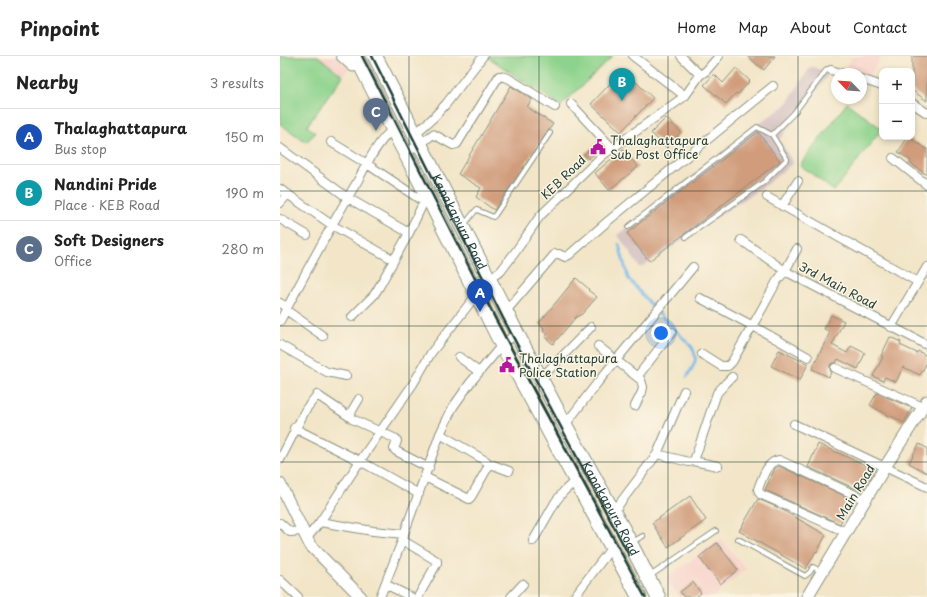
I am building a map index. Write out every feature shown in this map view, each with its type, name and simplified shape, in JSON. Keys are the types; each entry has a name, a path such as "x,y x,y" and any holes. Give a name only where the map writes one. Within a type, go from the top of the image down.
{"highway":[{"name":"Kanakapura Road","path":"376,56 517,333 565,425 614,512 658,597"},
{"name":"Kanakapura Road","path":"358,60 394,130 426,198 477,294 502,345 639,597"}],"street":[{"name":"Kanakapura Road","path":"342,56 353,66 358,60"},
{"path":"405,153 418,139 483,56"},
{"path":"633,56 685,96"},
{"path":"681,56 700,75"},
{"name":"KEB Road","path":"490,279 500,271 516,251 540,216 603,155 685,96 700,75 706,71 719,56"},
{"path":"418,139 433,134 453,144 458,144 499,76 508,78 555,107"},
{"path":"867,82 879,85"},
{"path":"506,311 555,254 557,253 565,257 569,255 608,221 773,86"},
{"path":"571,104 612,148"},
{"path":"914,104 927,113"},
{"path":"280,321 284,307 367,164 380,144 390,132 394,130"},
{"path":"331,142 426,198 409,233 374,295 352,317"},
{"path":"280,148 348,198 409,233"},
{"path":"893,158 927,185"},
{"path":"782,206 798,181"},
{"path":"280,189 332,225 394,260"},
{"path":"280,203 288,194"},
{"path":"767,197 918,282"},
{"path":"280,219 307,235"},
{"name":"3rd Main Road","path":"741,240 785,271 927,345"},
{"path":"702,354 721,366 728,366 732,362 777,281 785,271 797,249"},
{"path":"565,425 693,267"},
{"path":"891,327 927,267"},
{"path":"305,535 320,522 413,384 431,353 477,294"},
{"path":"700,298 808,357"},
{"path":"284,307 323,336"},
{"path":"541,378 591,327"},
{"path":"636,377 672,332"},
{"path":"380,597 420,494 440,434 453,407 470,383 502,345 517,333"},
{"path":"280,345 327,372 346,376"},
{"path":"598,346 641,380 643,387 636,406"},
{"path":"459,357 479,372"},
{"path":"835,368 924,409"},
{"path":"693,461 717,394 732,377"},
{"path":"614,512 657,454 684,391"},
{"path":"280,460 299,421 317,395 352,419 396,439 397,441 394,449 396,451 429,468"},
{"path":"350,417 350,414 359,399"},
{"name":"Main Road","path":"807,597 885,467 924,409"},
{"path":"794,424 927,487"},
{"path":"295,429 360,461 420,494"},
{"path":"440,434 486,461 488,464 509,471"},
{"path":"657,454 689,462 693,461 718,466"},
{"path":"846,532 760,494 758,489 769,466 775,461 779,460 866,500"},
{"path":"425,477 469,499 488,467 488,464"},
{"path":"533,541 556,501 576,480"},
{"path":"280,484 310,545 361,597"},
{"path":"320,522 403,537 437,560 437,563 418,597"},
{"path":"280,523 290,532 305,535"},
{"path":"574,597 612,547"},
{"path":"280,580 298,597"},
{"path":"385,584 411,597"},
{"path":"511,597 523,584"}],"lane":[{"path":"772,135 794,113 827,69 831,70"},
{"path":"628,227 757,127 772,135 788,159 764,182 686,237"},
{"path":"463,226 476,210 491,216 495,215 550,133"},
{"path":"648,577 716,531"},
{"path":"630,543 643,536"},
{"path":"738,539 804,576 810,572 813,567 822,572"}],"shaded area":[{"path":"318,56 336,56 349,68 343,76"},
{"path":"853,56 881,56 870,76 867,75 867,68 846,68"},
{"path":"811,66 829,74 779,140 793,163 763,187 640,268 618,235 756,125 785,106"},
{"path":"721,539 746,569 713,597 680,597 665,579"}],"green space":[{"path":"280,56 318,56 343,76 307,126 316,133 306,142 280,124"},
{"path":"486,56 613,56 561,106"},
{"path":"846,104 848,104 879,127 879,133 834,191 800,165"}],"building":[{"path":"747,56 775,56 764,70"},
{"path":"912,56 927,56 927,101 915,92 915,68 912,68"},
{"path":"736,68 750,81 726,104 704,85 714,74 723,83"},
{"path":"623,70 653,98 621,132 591,104"},
{"path":"511,86 532,99 527,107 553,124 494,210 476,197 481,188 458,174"},
{"path":"666,118 681,132 667,148 651,133"},
{"path":"758,132 780,161 649,261 627,233"},
{"path":"906,140 913,140 927,149 927,175 910,163 911,161 898,152"},
{"path":"599,142 603,147 588,159 584,154"},
{"path":"623,149 638,167 609,190 595,173"},
{"path":"576,278 597,297 582,314 576,317 553,344 545,337 548,334 543,330 544,328 539,323"},
{"path":"831,315 844,321 832,345 847,353 851,346 865,353 858,369 838,359 836,363 832,363 830,365 831,372 829,377 812,369 830,332 824,329"},
{"path":"890,337 901,342 900,345 917,353 918,351 927,356 927,362 920,375 903,367 896,382 885,377 883,381 873,376 883,357 881,356"},
{"path":"779,350 808,364 800,380 771,366"},
{"path":"877,393 912,408 904,423 891,416 890,417 870,405"},
{"path":"818,444 874,469 869,481 862,491 808,467"},
{"path":"919,444 927,448 927,473 909,463"},
{"path":"779,466 852,499 840,524 765,490 775,468"},
{"path":"690,496 706,520 668,547 652,523"},
{"path":"758,499 779,508 826,535 806,569 739,531"},
{"path":"717,543 738,570 720,584 699,557"},
{"path":"693,582 701,593 696,597 684,597 680,592"}],"waterway":[{"path":"619,244 628,278 651,305 692,347 695,362 687,377"}],"railway":[{"path":"362,56 496,320 645,597"},
{"path":"372,56 503,318 629,555"}],"place":[{"name":"Nandini Pride","path":"622,101"},
{"name":"Soft Designers","path":"376,131"},
{"name":"Thalaghattapura Sub Post Office","path":"598,147"},
{"name":"Thalaghattapura","path":"480,312"},
{"name":"Thalaghattapura Police Station","path":"507,365"}]}
